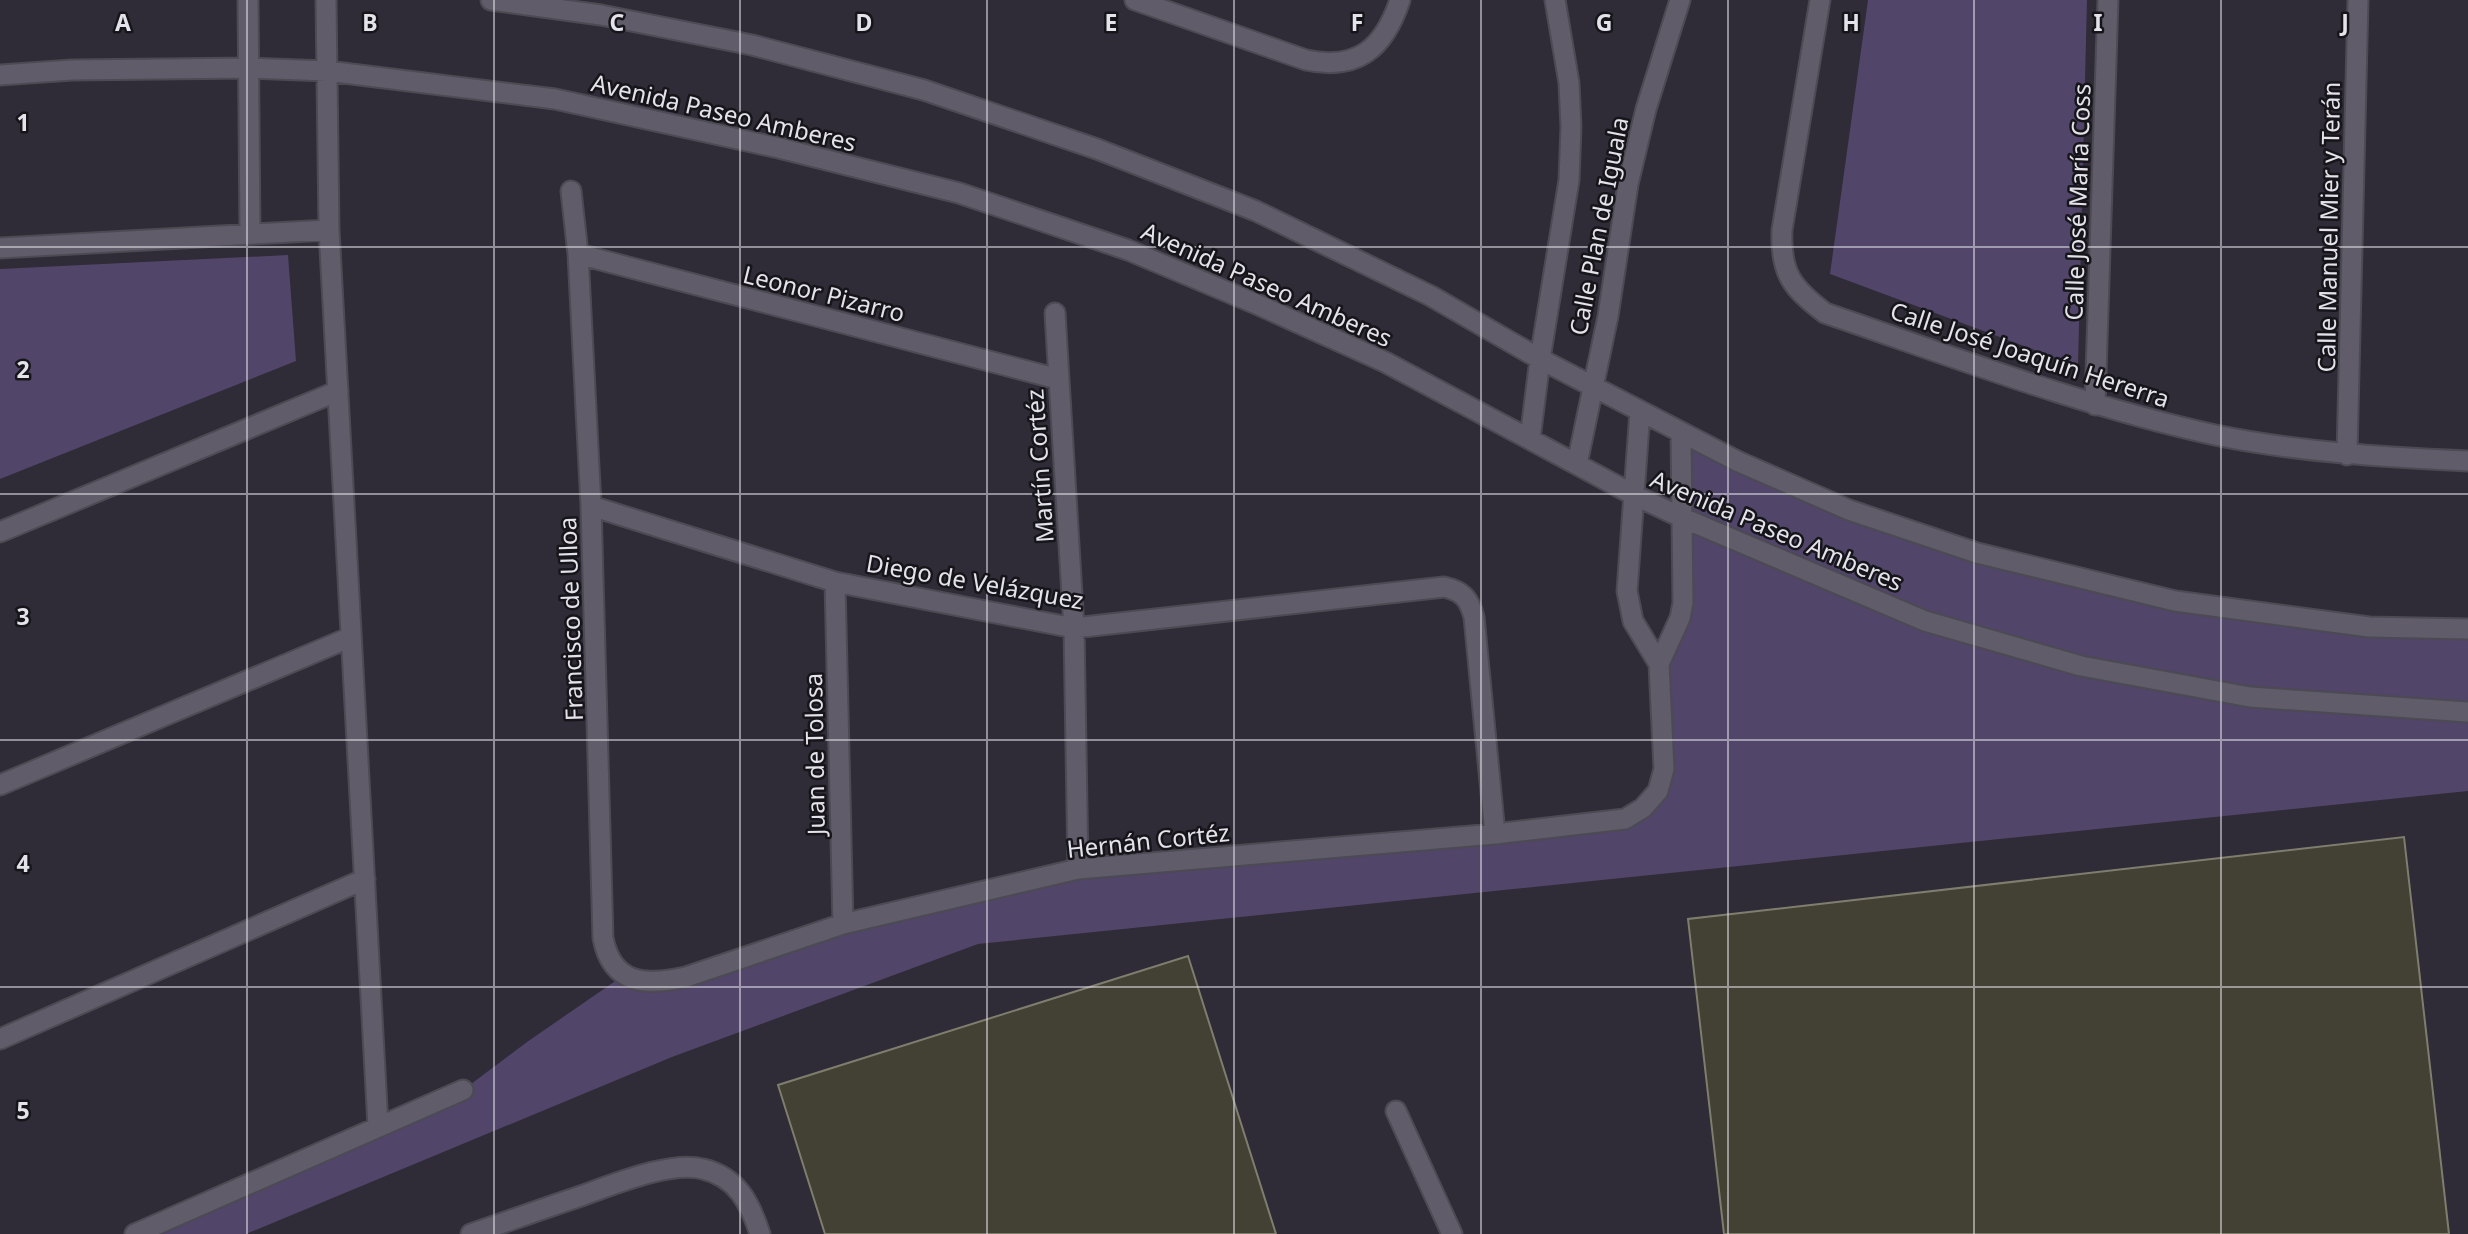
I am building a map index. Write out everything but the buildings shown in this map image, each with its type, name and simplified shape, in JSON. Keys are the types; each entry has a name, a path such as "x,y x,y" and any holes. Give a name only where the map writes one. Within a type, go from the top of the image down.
{"street":[{"path":"248,0 250,233"},
{"path":"326,0 329,230 378,1126"},
{"name":"Avenida Paseo Amberes","path":"491,0 601,15 752,45 924,90 1097,149 1256,211 1430,296 1540,359 1737,461 1849,510 1976,552 2183,603 2369,627 2468,629"},
{"path":"1135,0 1306,60 1336,64 1353,61 1368,53 1386,33 1400,0"},
{"name":"Calle Plan de Iguala","path":"1530,439 1569,180 1569,83 1555,0"},
{"name":"Calle Plan de Iguala","path":"1577,464 1608,316 1631,172 1646,108 1680,0"},
{"name":"Calle José Joaquín Hererra","path":"1821,0 1782,230 1781,251 1785,271 1800,294 1825,313 2095,405 2217,435 2347,455 2468,461"},
{"name":"Calle José María Coss","path":"2095,405 2108,0"},
{"name":"Calle Manuel Mier y Terán","path":"2347,455 2358,0"},
{"name":"Avenida Paseo Amberes","path":"0,75 72,70 249,68 327,71 555,99 779,148 959,193 1128,250 1261,306 1385,362 1634,495 1925,621 2081,666 2250,697 2468,712"},
{"name":"Francisco de Ulloa","path":"571,191 578,254 591,506 603,938 606,954 624,975"},
{"path":"0,248 329,230"},
{"name":"Leonor Pizarro","path":"578,254 1058,379"},
{"name":"Martín Cortéz","path":"1055,313 1074,628 1078,869"},
{"path":"0,532 338,391"},
{"path":"1640,411 1627,591 1633,621 1659,664"},
{"path":"1659,664 1680,618 1683,603 1681,432"},
{"name":"Diego de Velázquez","path":"591,506 835,582 1074,628 1444,587 1454,589 1470,603 1474,617 1495,834"},
{"name":"Juan de Tolosa","path":"835,582 843,924"},
{"path":"0,785 351,637"},
{"name":"Hernán Cortéz","path":"624,975 642,982 664,982 843,924 1078,869 1495,834 1625,818 1643,808 1658,790 1664,769 1659,664"},
{"path":"0,1039 365,879"},
{"path":"135,1234 463,1090"},
{"path":"1396,1111 1452,1234"},
{"path":"471,1234 639,1176 673,1168 702,1168 731,1181 744,1195 760,1234"}],"shaded area":[{"path":"1868,0 2087,0 2078,366 1830,274"},
{"path":"288,255 296,361 0,479 0,269"},
{"path":"1681,432 1849,510 2183,602 2468,627 2468,791 978,944 672,1057 246,1234 135,1234 463,1090 624,975 642,982 1078,869 1625,818 1658,791 1659,664 1683,603"}]}
